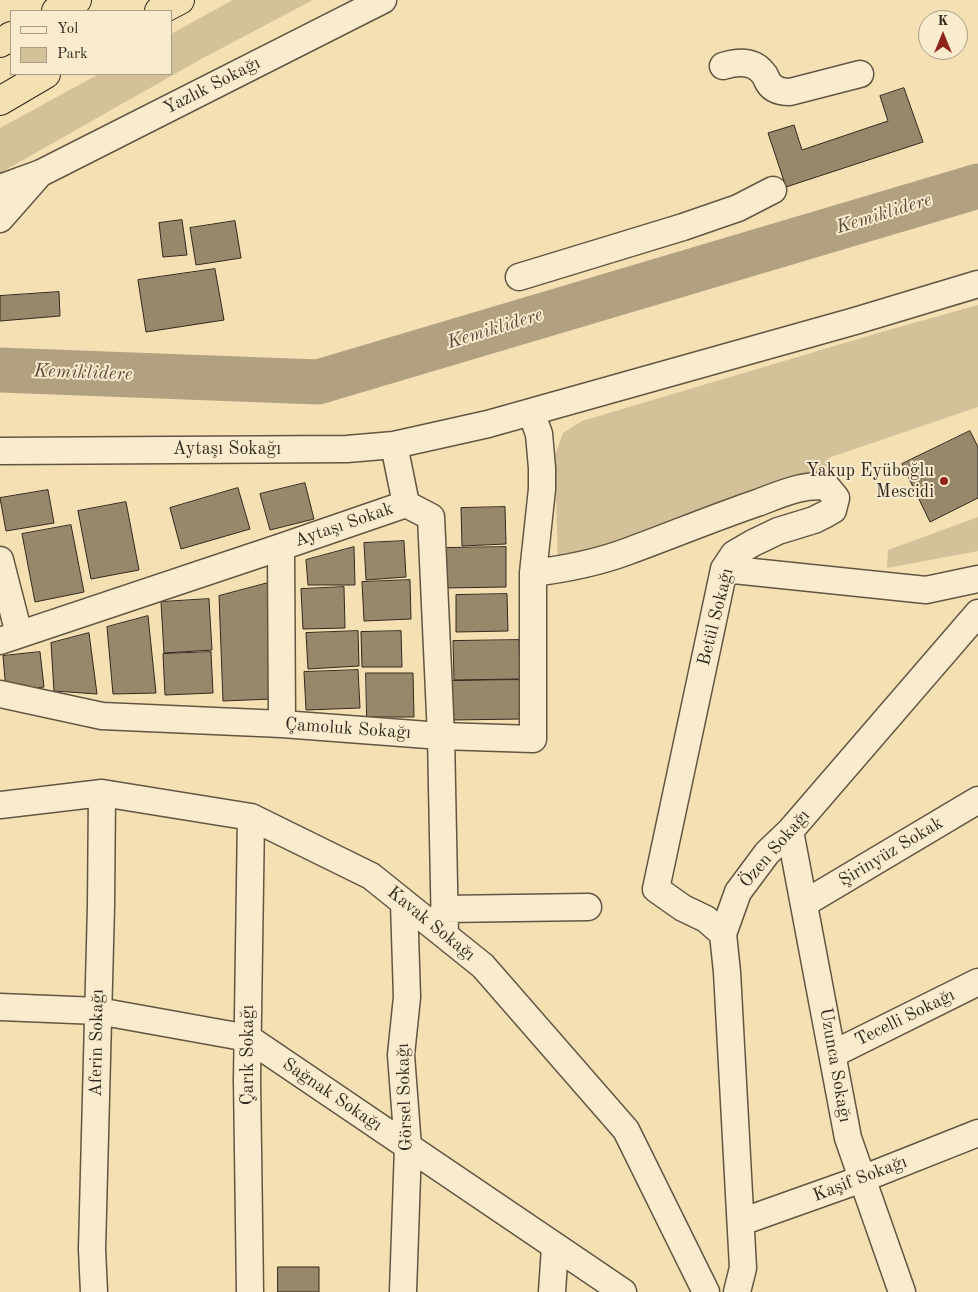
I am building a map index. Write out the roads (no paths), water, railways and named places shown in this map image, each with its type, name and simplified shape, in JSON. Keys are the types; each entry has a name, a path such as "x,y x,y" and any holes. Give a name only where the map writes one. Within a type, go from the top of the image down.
{"highway":[{"path":"58,10 77,0"},
{"path":"161,10 180,0"},
{"path":"0,101 44,75"}],"street":[{"name":"Yazlık Sokağı","path":"0,188 41,173 383,0"},
{"path":"723,66 737,62 754,66 765,74 772,87 784,92 860,74"},
{"name":"Yazlık Sokağı","path":"0,219 41,173"},
{"path":"519,277 684,227 738,208 772,190"},
{"name":"Aytaşı Sokağı","path":"0,452 347,449 394,445 488,424 855,321 978,284"},
{"path":"531,412 539,434 542,468 542,489 533,573"},
{"path":"394,445 406,504"},
{"name":"Betül Sokağı","path":"533,573 573,568 624,553 794,490 817,486 827,487 836,498 833,510 814,520 753,543 734,554 724,569 656,889 683,908 706,919 723,934"},
{"name":"Aytaşı Sokak","path":"9,637 406,504 431,517 441,736 445,935"},
{"path":"281,547 282,724"},
{"path":"0,560 9,637"},
{"path":"724,569 926,590 978,579"},
{"name":"Çamoluk Sokağı","path":"0,694 102,716 282,724 441,736 533,739 533,573"},
{"name":"Özen Sokağı","path":"737,1292 743,1268 727,972 723,934 738,892 766,853 790,831 978,613"},
{"name":"Kavak Sokağı","path":"0,805 102,794 251,817 371,876 483,966 626,1130 706,1292"},
{"name":"Aferin Sokağı","path":"94,1292 92,1249 102,794"},
{"name":"Şirinyüz Sokak","path":"805,903 978,800"},
{"name":"Çarık Sokağı","path":"250,1292 248,1038 251,817"},
{"name":"Uzunca Sokağı","path":"790,831 848,1138 902,1292"},
{"name":"Görsel Sokağı","path":"403,1292 408,1147 402,1055 406,997 404,902"},
{"path":"444,909 588,907"},
{"name":"Tecelli Sokağı","path":"833,1054 978,982"},
{"name":"Sağnak Sokağı","path":"0,1007 98,1011 248,1038 555,1248 623,1292"},
{"name":"Kaşif Sokağı","path":"741,1222 862,1179 978,1133"},
{"path":"552,1292 555,1248"}],"waterway":[{"name":"Kemiklidere","path":"0,370 318,382 978,186"}],"place":[{"name":"Yakup Eyüboğlu Mescidi","path":"944,481"}]}
